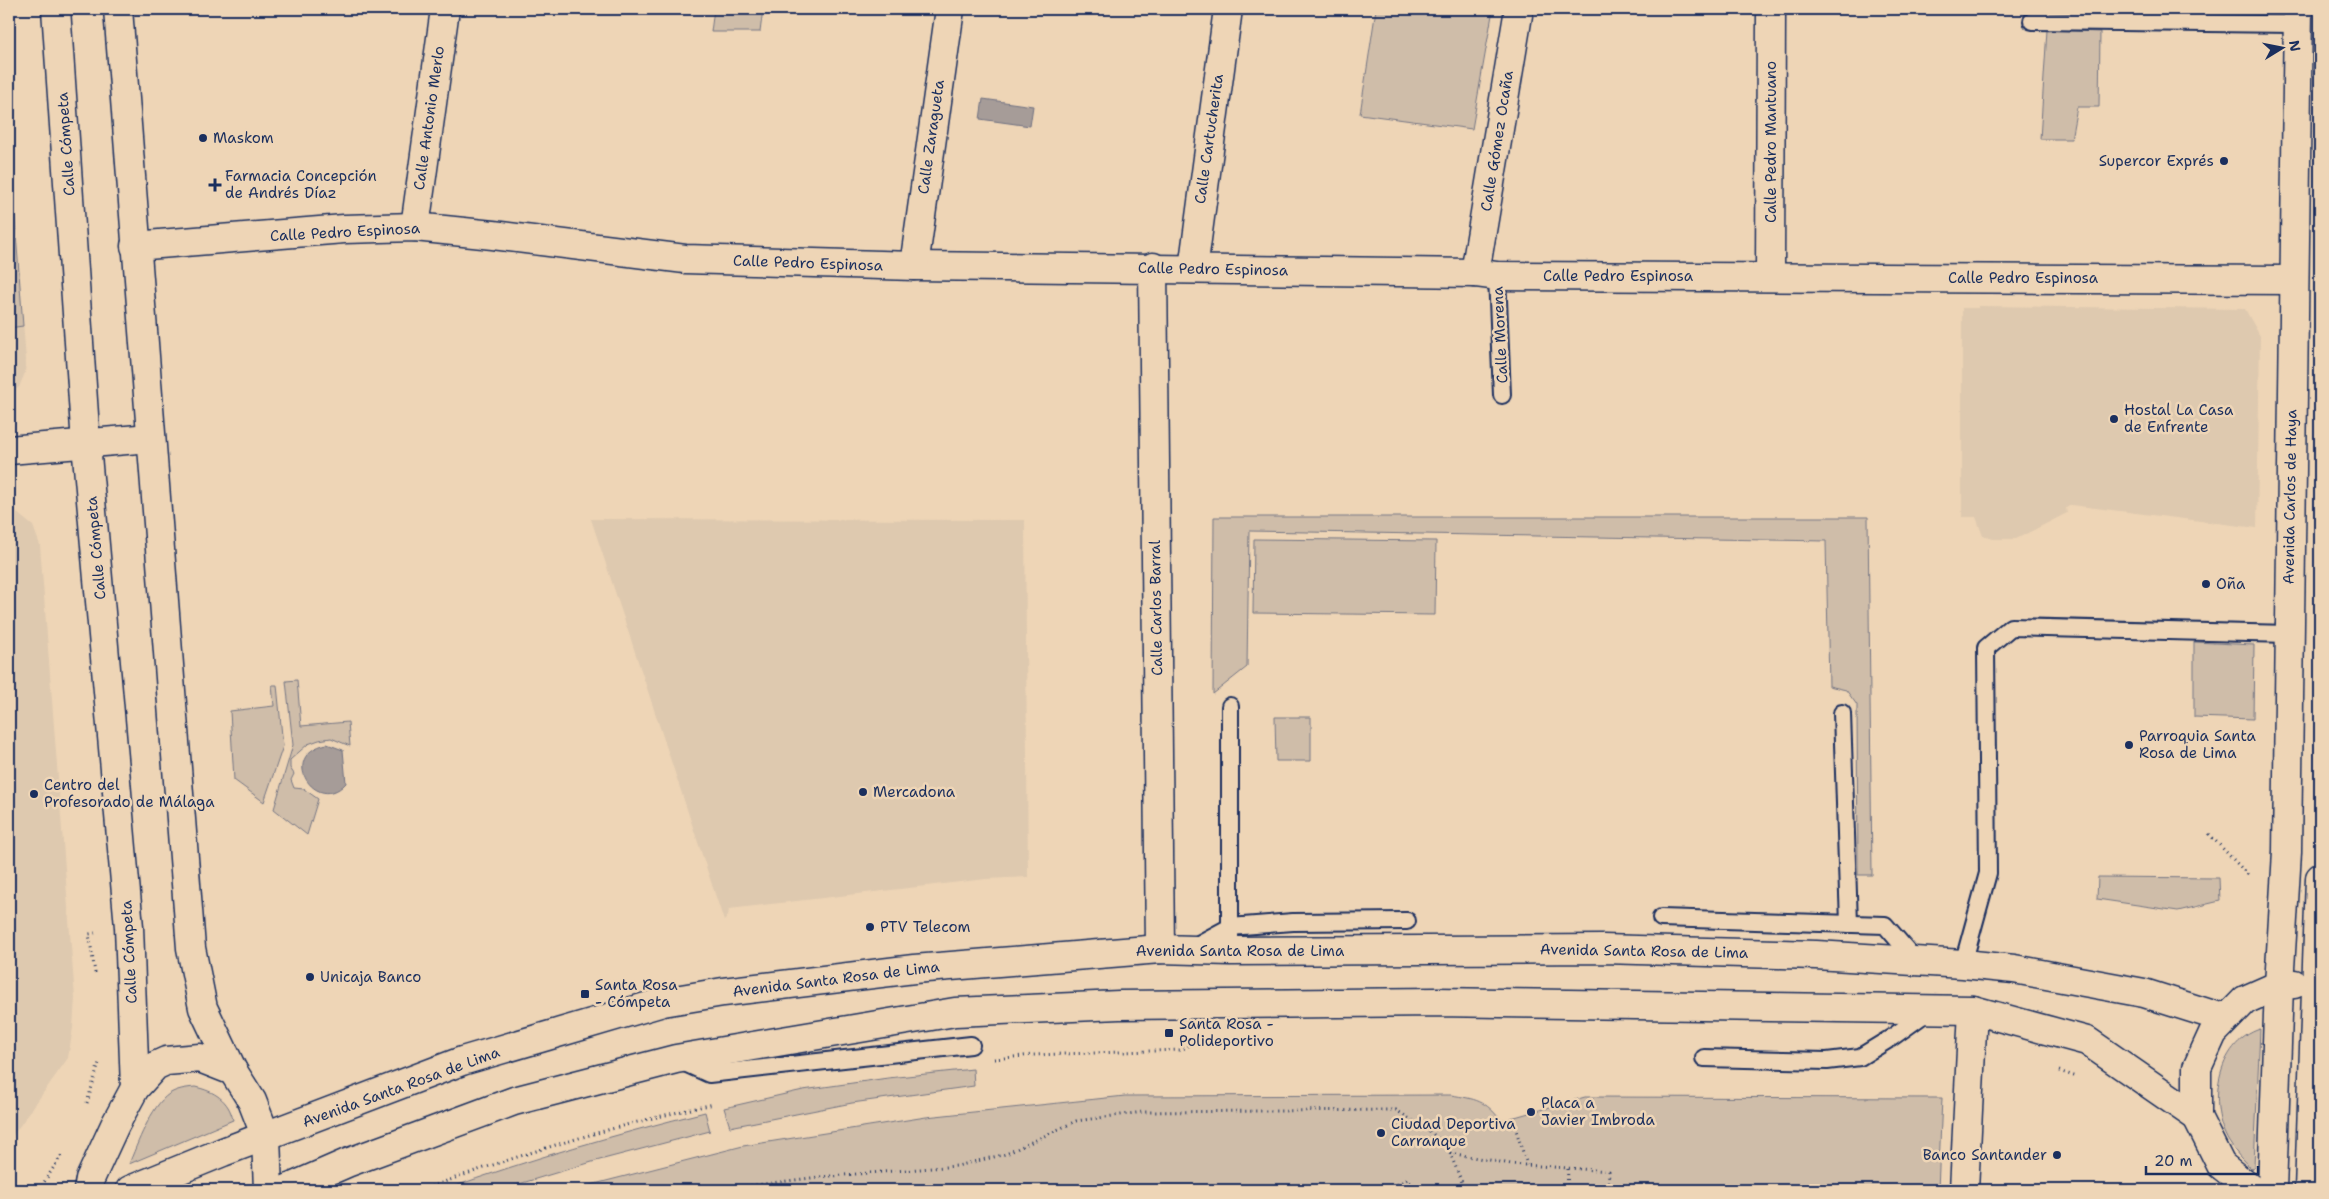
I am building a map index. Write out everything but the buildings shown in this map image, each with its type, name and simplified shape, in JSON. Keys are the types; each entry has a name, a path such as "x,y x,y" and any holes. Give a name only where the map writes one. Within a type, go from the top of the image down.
{"main road":[{"name":"Calle Cómpeta","path":"56,9 86,444 129,928 135,1088"},
{"path":"118,9 191,948 204,1008 233,1071 252,1101 266,1137 268,1190"},
{"name":"Calle Antonio Merlo","path":"415,228 420,178 445,9"},
{"name":"Calle Zaragueta","path":"914,266 950,9"},
{"name":"Calle Cartucherita","path":"1193,269 1228,9"},
{"name":"Calle Gómez Ocaña","path":"1486,274 1519,9"},
{"name":"Calle Pedro Mantuano","path":"1770,276 1771,9"},
{"name":"Avenida Carlos de Haya","path":"2272,1190 2279,985 2287,852 2297,16"},
{"name":"Calle Pedro Espinosa","path":"135,246 344,229 415,228 493,234 685,259 914,266 1152,267 1486,274 2293,280"},
{"name":"Calle Carlos Barral","path":"1152,267 1160,949"},
{"path":"9,450 150,438"},
{"path":"2309,1190 2319,982 2320,878"},
{"name":"Avenida Santa Rosa de Lima","path":"130,1190 223,1152 462,1061 663,1002 723,992 914,969 1160,949 1187,951 1230,939 1816,955 1963,964 2014,969 2144,993 2220,1017 2231,1014"},
{"path":"2252,1190 2221,1165 2197,1117 2197,1068 2213,1033 2245,1000 2279,985 2319,982"},
{"path":"285,1190 347,1163 514,1101 676,1059 955,1012 1100,1005 1438,1002 1973,1010 2086,1041 2197,1117"},
{"path":"1964,1190 1973,1010"},
{"path":"88,1190 90,1179 115,1125 135,1088 155,1066 166,1061 200,1058 233,1071"}],"lane":[{"path":"2032,21 2297,16"},
{"name":"Calle Morena","path":"1486,274 1502,395"},
{"path":"1963,964 1988,873 1986,648 2011,627 2289,634"},
{"path":"1230,706 1230,939 1293,922 1407,921"},
{"path":"1842,713 1848,924"},
{"path":"1661,918 1885,925 1917,962"},
{"path":"1704,1058 1827,1061 1860,1057 1891,1038 1930,1010"},
{"path":"676,1059 710,1074 972,1045"}],"path":[{"path":"2209,834 2249,876"},
{"path":"994,1060 1033,1055 1181,1050 1204,1036"},
{"path":"2058,1070 2086,1080"},
{"path":"422,1190 504,1161 587,1136 721,1103"},
{"path":"716,1190 819,1177 957,1166 1006,1154 1076,1121 1143,1112 1396,1110 1433,1134 1450,1153 1465,1190"},
{"path":"1512,1117 1527,1166"},
{"path":"1450,1153 1527,1166 1609,1171 1608,1190"},
{"path":"1567,1190 1568,1168"},
{"path":"1390,1190 1390,1188 1408,1179 1418,1190"}],"shaded area":[{"path":"714,9 763,9 760,32 711,32"},
{"path":"1376,9 1493,9 1472,129 1360,114"},
{"path":"2047,30 2100,32 2099,107 2077,107 2071,139 2040,139"},
{"path":"983,99 1033,106 1030,126 980,119"},
{"path":"9,140 26,360 25,373 19,387 9,396"},
{"path":"9,140 23,326 9,328"},
{"path":"1978,306 2245,309 2260,336 2257,528 2071,505 2066,508 2067,513 2016,539 1993,539 1983,536 1976,517 1962,517 1962,308 1978,308"},
{"name":"Centro del Profesorado de Málaga","path":"9,512 17,513 33,526 40,545 75,998 68,1058 9,1141"},
{"path":"1214,517 1868,517 1872,875 1858,875 1857,705 1846,690 1829,686 1826,541 1249,531 1247,667 1213,694"},
{"path":"591,519 1025,520 1028,877 986,879 729,909 728,916 724,921"},
{"path":"1254,539 1436,541 1435,615 1253,613"},
{"path":"2194,642 2254,645 2253,719 2194,717"},
{"path":"297,680 301,726 348,722 350,746 331,738 319,740 308,744 290,760 290,768 294,774 291,780 294,788 304,789 318,799 307,835 274,809 293,745 286,681"},
{"path":"272,685 277,685 283,746 264,802 234,780 230,711 274,706"},
{"path":"1275,717 1311,717 1311,761 1276,761"},
{"path":"327,744 343,750 346,783 335,791 324,792 314,788 306,780 303,770 304,759 312,750"},
{"path":"2098,877 2219,878 2220,901 2178,911 2097,899"},
{"path":"9,878 14,941 9,942"},
{"path":"2260,1029 2254,1166 2252,1169 2242,1160 2229,1142 2222,1127 2218,1111 2218,1094 2220,1077 2225,1061 2245,1036"},
{"path":"973,1069 974,1086 852,1103 730,1127 724,1108 803,1090"},
{"path":"195,1087 208,1091 220,1098 228,1107 233,1120 129,1164 145,1126 162,1100 175,1091"},
{"name":"Ciudad Deportiva Carranque","path":"1451,1095 1467,1098 1485,1105 1501,1121 1585,1097 1942,1098 1938,1190 571,1190 743,1146 926,1117 1125,1096"},
{"path":"705,1112 710,1131 592,1162 499,1190 444,1190 574,1148"}],"place":[{"name":"Maskom","path":"203,138"},
{"name":"Supercor Exprés","path":"2224,161"},
{"name":"Farmacia Concepción de Andrés Díaz","path":"215,185"},
{"name":"Hostal La Casa de Enfrente","path":"2114,419"},
{"name":"Oña","path":"2206,584"},
{"name":"Parroquia Santa Rosa de Lima","path":"2129,745"},
{"name":"Mercadona","path":"863,792"},
{"name":"Centro del Profesorado de Málaga","path":"34,794"},
{"name":"PTV Telecom","path":"870,927"},
{"name":"Unicaja Banco","path":"310,977"},
{"name":"Santa Rosa - Cómpeta","path":"585,994"},
{"name":"Santa Rosa - Polideportivo","path":"1169,1033"},
{"name":"Placa a Javier Imbroda","path":"1531,1112"},
{"name":"Ciudad Deportiva Carranque","path":"1381,1133"},
{"name":"Banco Santander","path":"2057,1155"}]}
